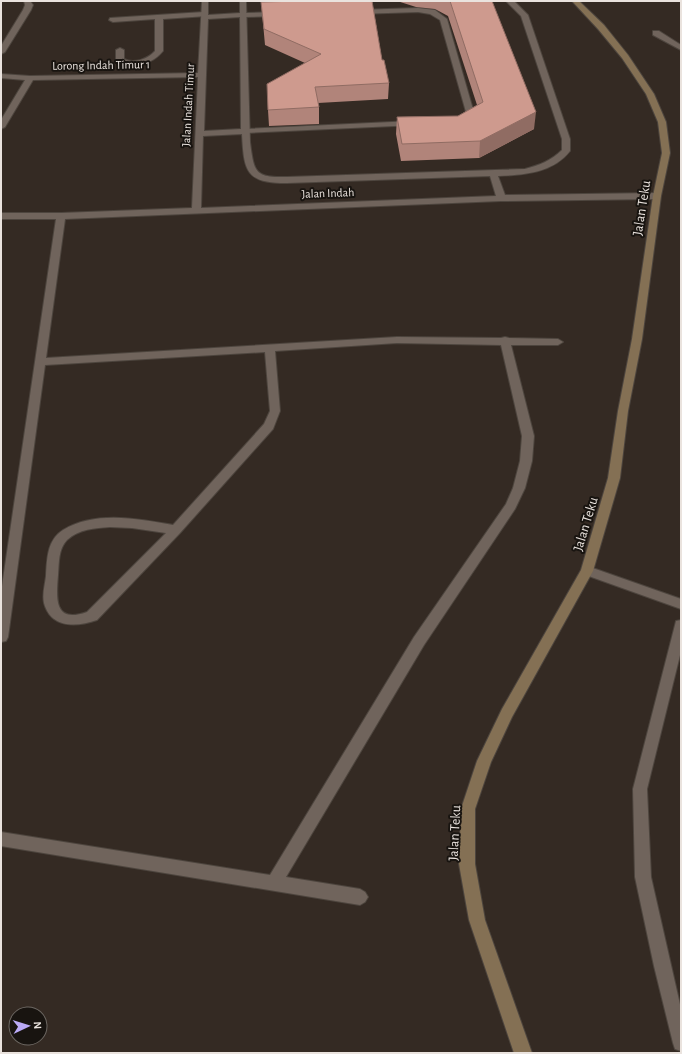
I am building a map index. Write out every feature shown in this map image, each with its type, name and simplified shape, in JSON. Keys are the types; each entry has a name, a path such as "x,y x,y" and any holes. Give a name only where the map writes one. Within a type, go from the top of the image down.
{"main road":[{"name":"Jalan Teku","path":"523,1053 477,920 467,864 468,809 484,761 507,713 587,571 614,478 623,411 638,339 657,196 666,153 662,122 650,94 625,57 601,27 575,1"}],"street":[{"path":"1,52 27,10 29,5 27,1"},
{"name":"Jalan Indah Timur","path":"196,210 205,1"},
{"path":"244,1 246,131 250,168 257,176 286,180 526,172 542,168 557,160 566,151 566,139 524,15 509,1"},
{"path":"350,12 418,10 432,12 443,19 470,113 452,121"},
{"path":"113,20 204,15 282,14"},
{"path":"120,50 120,60 123,62 136,63 151,60 156,56 159,51 159,17"},
{"path":"656,33 681,48"},
{"path":"134,77 136,63"},
{"name":"Lorong Indah Timur 1","path":"1,76 30,78 202,75"},
{"path":"1,127 30,78"},
{"path":"199,134 422,122"},
{"path":"493,173 501,198"},
{"name":"Jalan Indah","path":"1,216 61,216 501,198 657,196"},
{"path":"1,637 4,596 61,216"},
{"path":"40,362 397,340 505,340 558,342"},
{"path":"274,883 419,641 514,500 526,461 528,436 505,340"},
{"path":"176,530 145,525 114,523 87,525 69,533 60,540 53,557 50,588 52,608 63,618 73,621 83,620 92,616 176,530 269,426 275,411 270,347"},
{"path":"587,571 681,604"},
{"path":"681,624 640,789 640,816 643,876 662,966 681,1043"},
{"path":"1,839 360,897"}],"building":[{"path":"372,1 382,60 384,60 389,83 315,87 319,107 268,110 267,84 321,54 264,29 261,2"},
{"path":"450,1 492,1 536,112 480,141 402,144 397,117 458,116 483,102"}]}
